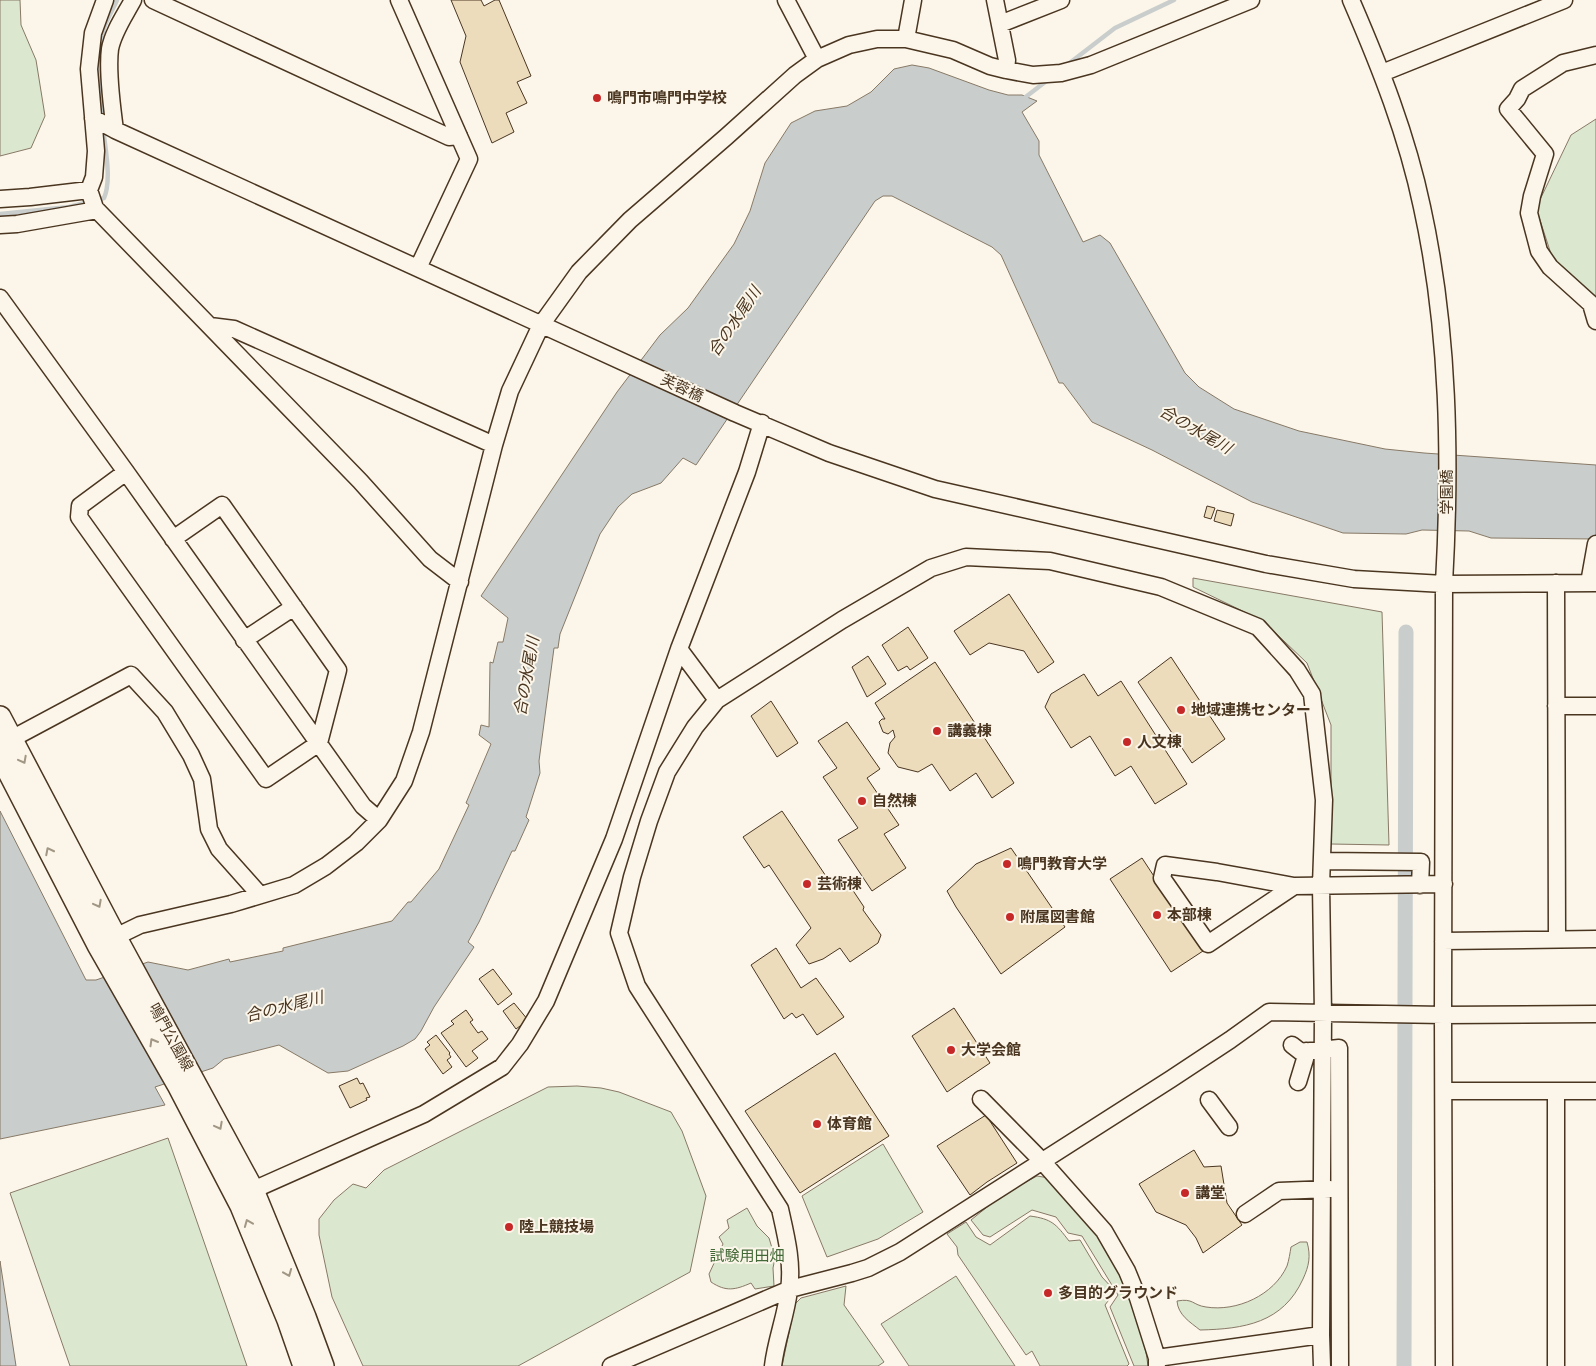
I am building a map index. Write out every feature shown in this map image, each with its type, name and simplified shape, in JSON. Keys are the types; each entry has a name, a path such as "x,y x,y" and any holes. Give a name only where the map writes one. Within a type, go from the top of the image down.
{"main road":[{"name":"鳴門公園線","path":"0,717 4,746 107,941 187,1084 253,1190 323,1366"},
{"name":"鳴門公園線","path":"187,1084 241,1206 288,1320 304,1366"}],"street":[{"path":"104,124 89,70 93,33 105,0"},
{"path":"93,201 96,151 112,105 110,49 133,0"},
{"path":"153,0 450,137 459,136"},
{"path":"399,0 469,159 418,268"},
{"path":"786,0 817,59"},
{"path":"906,39 913,0"},
{"path":"995,0 1007,60 1006,70"},
{"path":"1000,24 1061,0"},
{"path":"107,941 140,925 294,885 326,866 356,843 378,820 404,781 421,732 494,445 510,391 541,325 579,272 630,220 795,75 817,59 849,45 877,39 906,39 953,50 990,66 1033,75 1061,73 1091,65 1251,0"},
{"name":"学園橋","path":"1351,0 1382,73 1405,140 1420,197 1436,282 1444,379 1447,449 1444,584 1444,1366"},
{"path":"1382,73 1564,0"},
{"path":"1596,55 1563,63 1522,90 1508,109 1545,154 1532,196 1529,213 1539,251 1550,267 1591,304 1596,321"},
{"name":"芙蓉橋","path":"104,124 735,412 829,453 935,489 1187,548 1354,579 1444,584 1592,583"},
{"path":"0,198 30,197 93,201 210,326 360,481 430,559 460,582"},
{"path":"0,225 17,224 93,201"},
{"path":"0,298 363,806 378,820"},
{"path":"210,326 234,329 494,445"},
{"path":"253,1190 424,1114 502,1067 520,1044 546,1001 614,839 679,649 747,472 762,423"},
{"path":"126,472 80,506 79,517 266,779 319,744 338,670 222,505 173,539"},
{"path":"1592,583 1595,547"},
{"path":"772,1366 790,1289 789,1250 780,1209 637,986 620,933 632,877 649,821 667,772 695,727 717,700 842,620 931,568 966,557 1050,561 1161,587 1258,627 1298,670 1312,694 1324,800 1320,886 1323,1014 1307,1049 1298,1082"},
{"path":"1556,583 1557,939"},
{"path":"244,640 294,607"},
{"path":"679,649 717,700"},
{"path":"4,746 131,675 165,712 191,755 202,779 209,829 219,849 260,895"},
{"path":"1556,706 1596,706"},
{"path":"1322,861 1421,862 1418,885"},
{"path":"1294,886 1208,944 1162,878 1165,865 1294,886 1444,884"},
{"path":"1443,940 1596,939"},
{"path":"611,1366 790,1289 852,1274 900,1252 1230,1040 1269,1012 1386,1015 1596,1014"},
{"path":"1307,1049 1339,1048 1340,1366"},
{"path":"1307,1049 1320,1190 1319,1366"},
{"path":"1444,1091 1596,1091"},
{"path":"1556,1091 1556,1366"},
{"path":"981,1099 1042,1161 1104,1230 1135,1289 1157,1362 1340,1328"},
{"path":"1209,1100 1229,1128"},
{"path":"1245,1214 1280,1190 1339,1188"}],"green space":[{"path":"0,0 20,0 21,25 36,60 45,116 31,148 0,156"},
{"path":"1596,119 1596,307 1554,263 1536,208 1571,135"},
{"path":"1193,578 1382,612 1389,845 1331,844 1331,725 1307,663 1263,621 1193,587"},
{"name":"陸上競技場","path":"577,1086 619,1092 671,1112 682,1131 706,1196 690,1272 518,1366 363,1366 332,1297 319,1235 319,1219 334,1200 353,1184 366,1188 384,1170 548,1087"},
{"path":"168,1138 247,1366 70,1366 10,1193"},
{"path":"883,1144 923,1212 878,1239 827,1257 802,1196"},
{"path":"1037,1176 1049,1178 1100,1234 1130,1295 1146,1352 1148,1366 1134,1366 1110,1307 1118,1295 1082,1236 1068,1233 1056,1217 1032,1210 990,1237 983,1235 971,1220 1002,1195"},
{"name":"試験用田畑","path":"747,1208 757,1226 769,1238 775,1258 773,1268 774,1286 755,1289 751,1283 726,1289 711,1282 709,1274 723,1244 719,1237 729,1228 727,1220"},
{"name":"多目的グラウンド","path":"1030,1216 1053,1223 1069,1241 1080,1240 1102,1277 1113,1289 1111,1297 1105,1305 1129,1364 1127,1366 1040,1366 1032,1351 1026,1355 958,1255 957,1247 947,1234 966,1222 976,1237 990,1245"},
{"path":"1300,1242 1307,1242 1309,1252 1309,1261 1305,1274 1295,1294 1273,1314 1247,1325 1200,1330 1185,1318 1180,1310 1177,1301 1187,1300 1206,1307 1230,1307 1242,1304 1264,1293 1281,1276 1287,1266 1291,1247"},
{"path":"956,1276 1015,1366 909,1366 881,1324"},
{"path":"846,1286 844,1305 884,1362 878,1366 782,1366 795,1304 801,1298"}],"water":[{"name":"合の水尾川","path":"912,65 929,68 989,90 1008,95 1022,95 1037,101 1022,112 1039,141 1039,155 1083,242 1100,235 1110,243 1185,373 1199,387 1234,409 1299,431 1385,449 1596,465 1596,539 1491,538 1469,531 1422,530 1406,534 1343,533 1252,502 1152,450 1092,422 1063,383 1059,383 1001,255 992,247 892,196 883,196 875,201 696,465 683,458 661,483 632,494 618,507 600,534 560,634 558,648 554,648 539,761 540,773 526,817 529,820 468,942 474,947 415,1039 348,1071 328,1073 279,1045 224,1059 213,1068 155,1087 165,1105 0,1139 0,811 86,980 96,980 148,962 188,970 229,959 230,962 283,951 283,948 392,921 439,869 469,805 466,803 491,744 479,735 481,725 489,727 490,662 493,663 498,642 503,642 508,618 481,596 617,392 660,335 688,308 734,244 750,211 765,163 791,123 815,111 847,106 871,92 894,69"},
{"path":"0,1261 16,1366 0,1366"}],"building":[{"path":"451,0 481,0 484,6 499,0 531,76 517,82 527,103 506,113 514,132 492,143 460,62 466,36"},
{"path":"1207,506 1215,508 1211,519 1204,517"},
{"path":"1217,510 1234,514 1231,526 1214,521"},
{"path":"1009,594 1054,662 1038,673 1024,651 989,643 970,655 954,631"},
{"path":"908,627 928,658 910,670 907,666 898,671 882,645"},
{"path":"868,656 886,684 867,697 852,667"},
{"name":"地域連携センター","path":"1171,657 1225,739 1192,763 1138,682"},
{"name":"講義棟","path":"935,662 1014,783 992,798 976,773 950,791 932,764 918,772 898,767 888,753 890,743 895,737 893,730 888,734 883,732 879,722 885,719 875,703"},
{"name":"人文棟","path":"1084,674 1098,696 1121,681 1187,784 1155,804 1131,766 1115,776 1090,736 1071,748 1045,707 1051,694"},
{"path":"771,701 798,743 777,757 751,716"},
{"name":"自然棟","path":"847,722 880,769 867,778 899,825 884,834 906,868 872,891 838,840 858,828 823,777 837,768 818,741"},
{"name":"芸術棟","path":"782,811 834,888 846,880 864,907 863,910 881,935 878,943 850,962 840,948 823,959 809,964 796,945 811,928 769,865 764,868 743,837"},
{"name":"附属図書館","path":"1011,848 1065,927 1001,974 947,891 976,864"},
{"name":"本部棟","path":"1142,858 1203,951 1171,972 1110,879"},
{"path":"776,948 801,988 816,978 844,1017 817,1035 803,1014 796,1018 792,1013 784,1019 751,965"},
{"path":"493,969 512,994 498,1005 479,979"},
{"path":"514,1003 528,1020 516,1029 503,1011"},
{"name":"大学会館","path":"954,1008 990,1063 947,1092 912,1036"},
{"path":"466,1010 473,1020 470,1022 478,1033 482,1031 488,1039 472,1051 478,1058 466,1067 441,1033 454,1024 451,1021"},
{"path":"436,1035 451,1057 447,1060 452,1067 443,1074 425,1049 430,1045 427,1042"},
{"name":"体育館","path":"835,1053 889,1136 800,1193 745,1111"},
{"path":"357,1078 360,1084 363,1083 370,1097 350,1108 339,1086"},
{"path":"986,1115 1017,1163 970,1195 937,1146"},
{"name":"講堂","path":"1194,1150 1204,1167 1221,1166 1227,1203 1242,1225 1203,1253 1196,1238 1186,1225 1156,1212 1139,1184"}],"waterway":[{"path":"102,118 99,50 104,28 117,0"},
{"path":"1067,65 1115,28 1174,0"},
{"path":"1023,99 1049,79"},
{"path":"0,214 69,207 104,198 108,173 103,128"},
{"path":"1404,1366 1406,632"}],"place":[{"name":"鳴門市鳴門中学校","path":"597,98"},
{"name":"地域連携センター","path":"1181,710"},
{"name":"講義棟","path":"937,731"},
{"name":"人文棟","path":"1127,742"},
{"name":"自然棟","path":"862,801"},
{"name":"鳴門教育大学","path":"1007,864"},
{"name":"芸術棟","path":"807,884"},
{"name":"本部棟","path":"1157,915"},
{"name":"附属図書館","path":"1010,917"},
{"name":"大学会館","path":"951,1050"},
{"name":"体育館","path":"817,1124"},
{"name":"講堂","path":"1185,1193"},
{"name":"陸上競技場","path":"509,1227"},
{"name":"多目的グラウンド","path":"1048,1293"}]}
